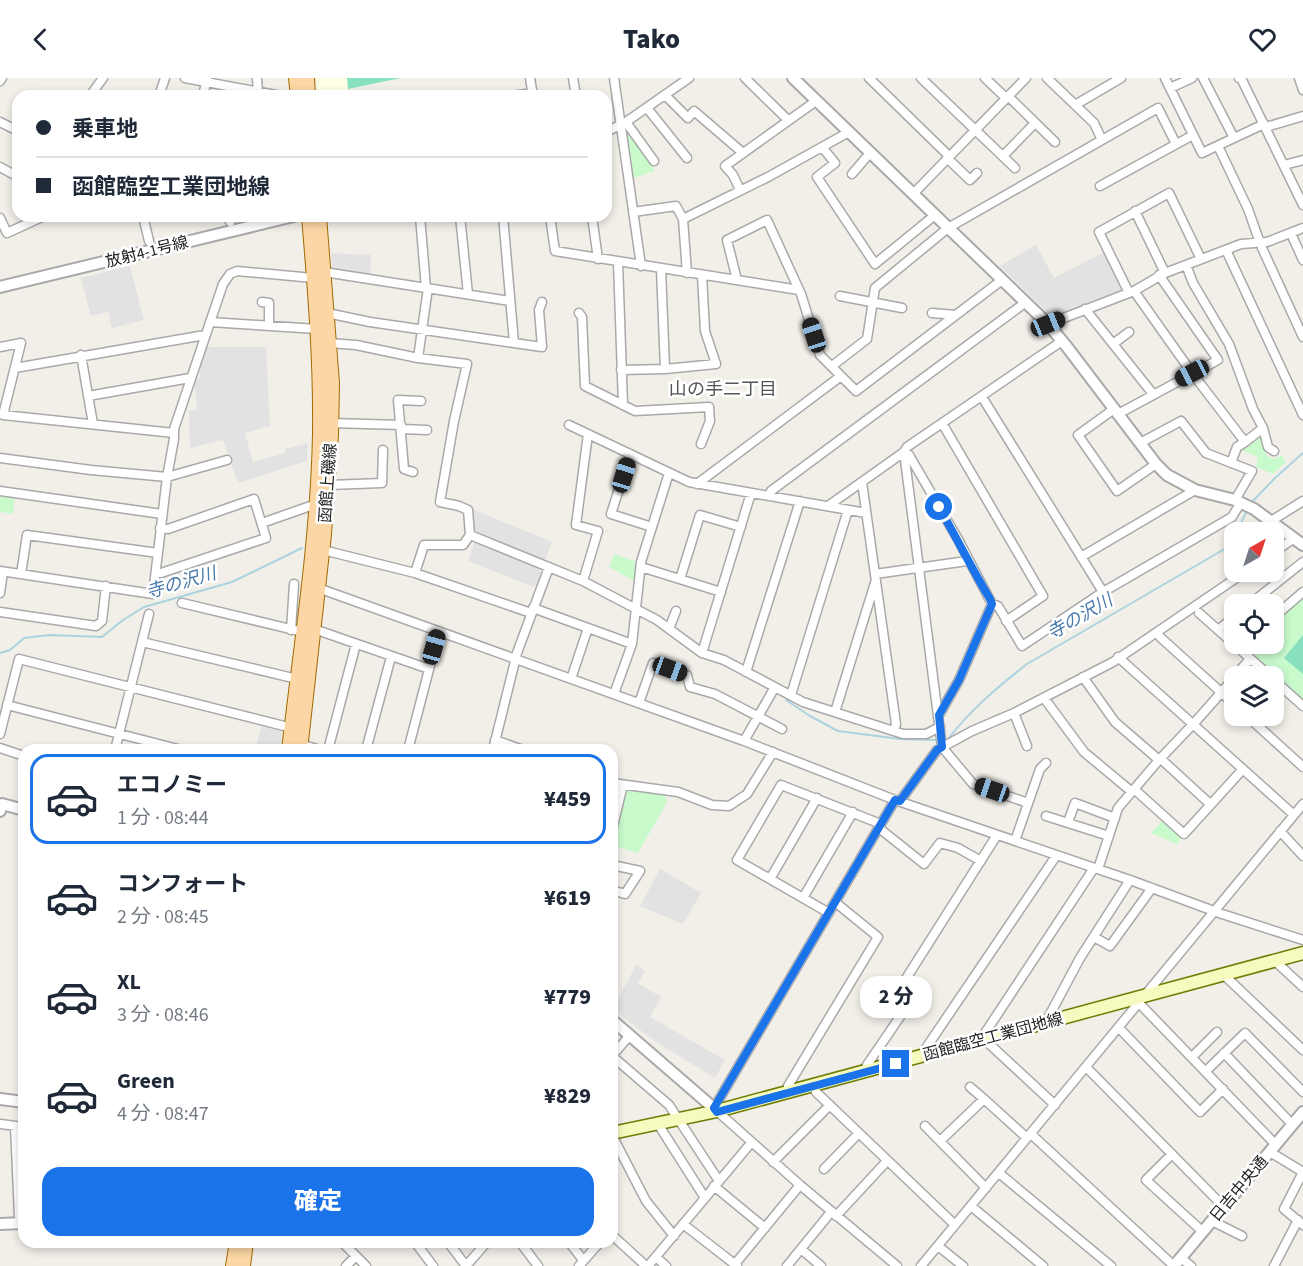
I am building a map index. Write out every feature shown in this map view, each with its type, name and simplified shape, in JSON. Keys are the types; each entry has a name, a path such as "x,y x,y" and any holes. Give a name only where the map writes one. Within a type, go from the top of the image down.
{"main road":[{"name":"函館上磯線","path":"291,744 302,630 329,485 332,383 327,313 310,222"},
{"name":"函館上磯線","path":"303,744 302,630 318,588 316,504 320,434 317,329 319,222"},
{"name":"函館臨空工業団地線","path":"618,1132 716,1110 985,1036 1142,1000 1303,953"},
{"path":"233,1266 236,1248"},
{"path":"243,1266 245,1248"}],"street":[{"path":"185,78 206,80 244,90"},
{"path":"614,78 623,124 641,266"},
{"path":"612,129 689,78"},
{"path":"745,78 788,120"},
{"path":"869,78 970,180 977,173"},
{"path":"921,78 1015,168"},
{"path":"985,78 1055,142"},
{"path":"913,194 1026,78"},
{"path":"1047,78 1094,123 1102,140"},
{"path":"1075,105 1122,78"},
{"path":"1165,78 1202,153 1265,126 1303,116"},
{"path":"1170,88 1192,78"},
{"path":"1203,78 1234,138"},
{"path":"1239,78 1303,205"},
{"path":"1299,78 1303,90"},
{"path":"799,80 870,153 1048,324 1156,464 1167,475 1195,490 1244,504 1270,522 1303,501"},
{"path":"665,94 688,118 694,111 743,153"},
{"path":"740,190 726,166 816,100"},
{"path":"646,108 687,158"},
{"path":"832,366 867,339 875,288 948,228 1158,108 1176,144"},
{"path":"1003,156 1035,123"},
{"path":"623,124 654,161"},
{"path":"683,219 849,132"},
{"path":"1100,186 1193,135"},
{"path":"1218,146 1303,337"},
{"path":"822,147 835,163 817,177 875,264 935,215"},
{"path":"852,174 870,153"},
{"path":"1284,165 1303,160"},
{"path":"1201,259 1169,193 1099,232 1132,292 1245,442"},
{"path":"633,212 676,206 683,219 687,273"},
{"path":"1135,211 1162,274 1218,360 1116,411 1078,435 1117,490 1156,464"},
{"path":"0,218 7,233 31,222"},
{"path":"737,280 727,240 767,220 799,290 820,355 856,391 1002,280"},
{"path":"144,222 149,241"},
{"name":"放射4-1号線","path":"0,287 269,222"},
{"path":"418,358 427,288 421,222"},
{"path":"461,222 468,294"},
{"path":"503,222 514,343"},
{"path":"551,222 555,251 799,290"},
{"path":"593,222 598,259"},
{"path":"1048,324 1132,292 1162,274 1201,259 1241,244 1261,245 1303,228"},
{"path":"1293,238 1303,260"},
{"path":"1226,250 1303,415"},
{"path":"618,262 623,405"},
{"path":"1186,265 1193,283 1228,344 1253,409 1263,428 1268,447 1274,451"},
{"path":"661,269 665,369"},
{"path":"0,593 1,571 153,594 166,477 174,433 205,335 223,284 230,274 237,271 319,275 510,301"},
{"path":"621,370 716,364 705,331 702,275"},
{"path":"840,296 902,308"},
{"path":"262,302 270,303 268,325"},
{"path":"327,313 542,347 539,310 542,302"},
{"path":"769,496 771,491 1026,302"},
{"path":"1085,309 1152,394"},
{"path":"579,313 582,317 585,386 635,411 709,407 710,421 701,444"},
{"path":"932,313 956,315"},
{"path":"210,322 317,329"},
{"path":"1113,344 1129,332"},
{"path":"15,369 205,335"},
{"path":"828,506 904,452 907,447 1062,341"},
{"path":"0,347 21,343 3,415 174,433"},
{"path":"329,343 356,345 418,358 467,364 454,421 440,502 468,510 470,534 463,545 424,545 415,573"},
{"path":"81,356 93,424"},
{"path":"697,484 841,376"},
{"path":"88,396 190,378"},
{"path":"982,397 1104,592"},
{"path":"413,472 404,469 398,400 421,401"},
{"path":"992,604 998,606 1022,646 1104,592 1232,517 1244,504 1252,471 1206,453 1181,421 1140,442"},
{"path":"331,423 427,430"},
{"path":"942,423 1043,596 1006,621"},
{"path":"569,425 697,484 866,513"},
{"path":"1231,463 1238,447 1263,428"},
{"path":"583,581 598,531 576,525 588,434"},
{"path":"329,485 382,483 383,450"},
{"path":"904,452 909,455 959,541 967,561 992,604 959,680 939,715"},
{"path":"904,452 942,747 974,784 1028,803"},
{"path":"630,455 611,514 652,527"},
{"path":"0,458 166,477 227,460"},
{"path":"614,694 632,644 640,567 669,473"},
{"path":"862,482 896,724 894,731"},
{"path":"1081,557 1195,490"},
{"path":"0,491 162,514"},
{"path":"702,653 751,493"},
{"path":"156,573 266,538 254,500 168,529 160,528"},
{"path":"746,672 800,501"},
{"path":"262,523 316,504"},
{"path":"791,695 848,510"},
{"path":"680,579 700,515 741,527"},
{"path":"1284,532 1298,542"},
{"path":"470,534 583,581 636,609 702,653 724,660 803,702 903,734 926,734 940,727"},
{"path":"21,574 27,535 158,553"},
{"path":"1284,548 1298,542"},
{"path":"317,549 415,573 632,644"},
{"path":"875,578 918,568 967,561"},
{"path":"1263,594 1303,562"},
{"path":"494,744 516,659 549,567"},
{"path":"640,567 721,592"},
{"path":"835,712 875,578"},
{"path":"716,1110 880,826 937,750 1113,662 1230,582"},
{"path":"294,584 302,630"},
{"path":"0,612 96,626 102,621 106,586"},
{"path":"318,588 744,741 898,801 1303,940"},
{"path":"1284,608 1303,592"},
{"path":"182,603 302,630 429,669"},
{"path":"669,629 676,611"},
{"path":"1199,613 1224,634"},
{"path":"116,744 149,614"},
{"path":"1218,630 1224,625"},
{"path":"571,679 588,628"},
{"path":"410,744 439,631"},
{"path":"1160,637 1222,692"},
{"path":"142,642 297,679"},
{"path":"330,744 356,645"},
{"path":"1246,654 1258,666"},
{"path":"368,744 391,657"},
{"path":"1118,657 1294,816"},
{"path":"0,735 19,659 292,728"},
{"path":"1244,666 1250,659"},
{"path":"639,703 653,663 687,675 690,687 715,694 782,729"},
{"path":"1083,677 1115,722 1210,804"},
{"path":"744,741 775,687"},
{"path":"1284,689 1303,706"},
{"path":"1055,1105 985,1036 1096,868 1118,808 1224,690"},
{"path":"1044,698 1084,752 1184,834 1243,769"},
{"path":"7,705 158,744"},
{"path":"1014,713 1027,746"},
{"path":"1258,726 1303,767"},
{"path":"495,740 506,744"},
{"path":"0,748 18,754"},
{"path":"618,784 678,792 712,805 729,806 747,794 773,752"},
{"path":"1015,841 1040,769 1046,763"},
{"path":"618,805 623,785"},
{"path":"829,913 737,860 781,785 853,812 880,826 924,864 940,843 958,848 981,861"},
{"path":"770,879 817,798"},
{"path":"1068,822 1075,803 1115,818"},
{"path":"921,1266 1303,804"},
{"path":"1,806 18,809"},
{"path":"803,898 853,812"},
{"path":"1046,816 1109,836"},
{"path":"1280,831 1303,856"},
{"path":"867,1065 908,1005 895,996 997,835"},
{"path":"926,1048 1056,855"},
{"path":"618,866 640,871 625,894 618,892"},
{"path":"1049,1016 1130,880"},
{"path":"1094,937 1110,946 1152,888"},
{"path":"788,1086 878,937 835,902"},
{"path":"1275,961 1303,987"},
{"path":"1225,976 1303,1050"},
{"path":"1142,1000 1273,1148 1303,1172 1284,1209 1300,1223 1274,1266"},
{"path":"618,1025 751,1143 897,1266"},
{"path":"1119,1028 1200,1112 1223,1089"},
{"path":"1192,1057 1217,1032"},
{"path":"1206,1071 1245,1033 1303,1092"},
{"path":"618,1049 630,1035"},
{"path":"1224,1053 1288,1120"},
{"path":"618,1061 669,1105 717,1184 765,1228"},
{"path":"1087,1068 1224,1207"},
{"path":"970,1087 1176,1263 1191,1266"},
{"path":"816,1092 955,1225"},
{"path":"0,1099 18,1101"},
{"path":"940,1141 984,1099"},
{"path":"773,1162 830,1105"},
{"name":"日吉中央通","path":"1176,1263 1303,1112"},
{"path":"0,1124 18,1127"},
{"path":"658,1124 705,1198"},
{"path":"925,1126 986,1188"},
{"path":"824,1169 859,1133"},
{"path":"618,1143 646,1201 674,1236"},
{"path":"618,1240 647,1266 751,1143"},
{"path":"1146,1180 1172,1154"},
{"path":"787,1266 834,1214 887,1161"},
{"path":"999,1173 1112,1266"},
{"path":"1139,1173 1203,1232"},
{"path":"683,1224 736,1265 800,1185"},
{"path":"971,1206 1042,1266"},
{"path":"0,1224 18,1221"},
{"path":"1212,1221 1242,1236"},
{"path":"938,1246 963,1266"},
{"path":"348,1248 366,1266"},
{"path":"420,1248 434,1266"},
{"path":"452,1248 466,1266 482,1248"},
{"path":"524,1248 538,1266"},
{"path":"572,1248 581,1263 595,1248"},
{"path":"801,1249 821,1266"},
{"path":"346,1266 356,1256"},
{"path":"656,1257 666,1266"}],"shaded area":[{"path":"316,78 401,78 346,90 317,90"},
{"path":"1036,245 1054,278 1104,252 1121,290 1052,317 1000,266"},
{"path":"331,253 371,255 370,276 332,270"},
{"path":"130,266 144,320 112,328 108,312 91,316 81,278"},
{"path":"205,347 266,347 270,426 245,433 253,462 285,453 285,449 308,443 307,461 238,483 223,440 190,448 189,411 197,410 194,379 200,379 201,356"},
{"path":"472,509 552,542 545,560 473,531"},
{"path":"475,541 538,567 541,575 534,587 468,561"},
{"path":"262,726 282,731 281,744 257,744"},
{"path":"660,869 701,893 683,924 640,906"},
{"path":"636,965 645,971 638,983 661,997 650,1017 725,1060 715,1078 656,1042 618,1014 619,998"}],"green space":[{"path":"347,78 401,78 348,89"},
{"path":"626,128 655,171 633,178"},
{"path":"1259,436 1267,456 1275,459 1282,455 1286,462 1273,474 1256,467 1258,457 1241,450"},
{"path":"0,494 15,497 13,514 0,512"},
{"path":"614,554 637,562 634,581 609,567"},
{"path":"1303,595 1303,701 1284,684 1284,666 1265,666 1252,654 1284,654 1284,611"},
{"path":"1303,635 1303,674 1284,658"},
{"path":"626,790 663,795 667,799 638,853 618,847 618,821"},
{"path":"1163,820 1182,837 1177,844 1151,833"}],"waterway":[{"name":"寺の沢川","path":"1251,503 1303,453"},
{"name":"寺の沢川","path":"1241,522 1247,511"},
{"name":"寺の沢川","path":"0,653 10,650 24,638 50,635 102,637 144,607 232,582 302,548"},
{"name":"寺の沢川","path":"949,738 996,689 1027,664 1224,549"},
{"name":"寺の沢川","path":"786,700 838,731 900,739 936,740"}],"district":[{"name":"山の手二丁目","path":"723,389"}],"route":[{"path":"896,1064 717,1112 714,1108 895,800 900,801 937,750 942,747 939,715 959,680 992,604 939,507"}]}
